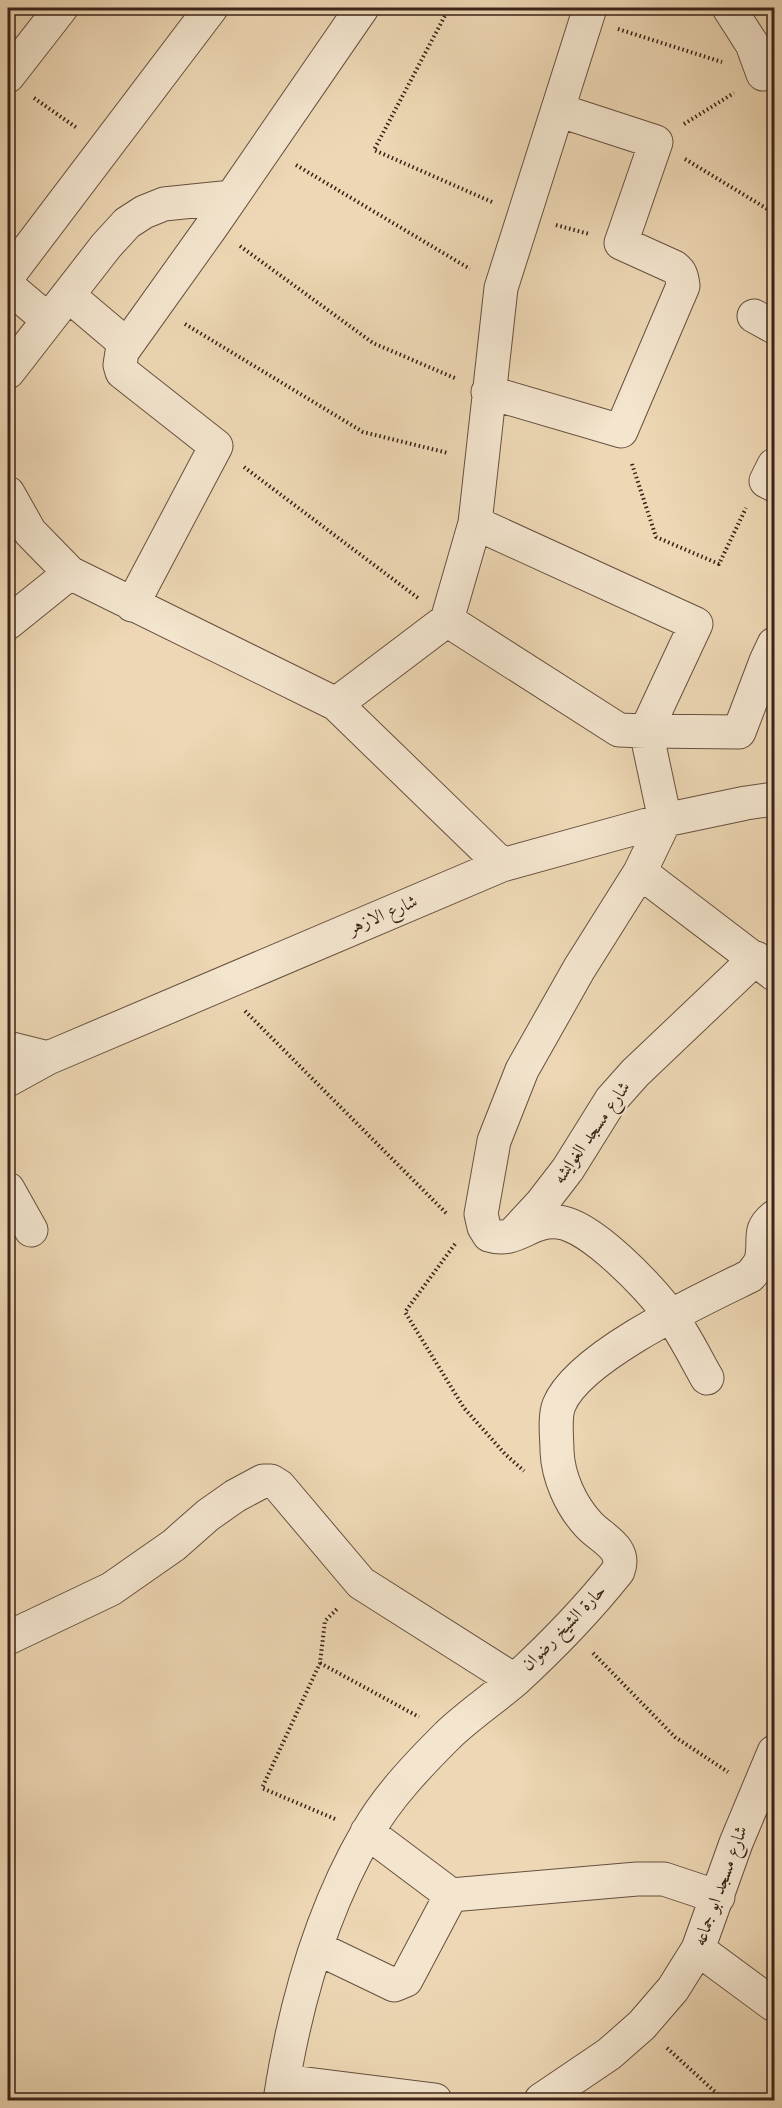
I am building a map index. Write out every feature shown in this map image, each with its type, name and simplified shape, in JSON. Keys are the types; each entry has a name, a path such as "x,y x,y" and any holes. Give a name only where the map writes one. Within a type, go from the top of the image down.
{"street":[{"path":"17,84 61,8"},
{"path":"8,276 211,8"},
{"path":"132,605 216,446 122,372 120,359 122,352 156,307 362,8"},
{"path":"729,8 752,44 763,74"},
{"path":"336,704 447,620 475,524 480,461 501,288 588,13"},
{"path":"488,392 621,431 682,286 680,271 621,243 656,142 558,110"},
{"path":"8,372 106,246 127,224 144,212 164,204 232,197"},
{"path":"8,286 58,308 127,345"},
{"path":"8,493 30,532 70,573 336,704 502,865"},
{"path":"475,524 696,624 646,731 665,820 639,872 579,969 522,1070 494,1141 472,1222 484,1227 489,1235 498,1238 511,1237 538,1222 566,1222 582,1230 642,1281 670,1315 707,1378"},
{"path":"8,622 70,573"},
{"path":"447,620 619,730 634,732 739,732 774,644"},
{"name":"شارع الازهر","path":"8,1080 48,1058 502,865 665,820 774,799"},
{"path":"639,872 765,966"},
{"name":"شارع مسجد الغوايشه","path":"511,1237 568,1169 611,1100 629,1080 660,1047 765,966"},
{"path":"8,1048 48,1058"},
{"path":"8,1189 31,1230"},
{"name":"حارة الشيخ رضوان","path":"282,2091 297,2014 316,1947 339,1889 367,1832 405,1780 450,1734 514,1680 569,1629 618,1571 621,1563 620,1554 588,1525 568,1496 558,1462 558,1408 567,1390 580,1376 615,1350 670,1315 750,1276 758,1268 762,1257 762,1234 767,1223 774,1217"},
{"path":"8,1638 111,1589 174,1545 208,1515 236,1496 263,1481 271,1481 279,1486 361,1583 514,1680"},
{"name":"شارع مسجد ابو جماعه","path":"541,2100 609,2054 642,2025 673,1989 698,1949 736,1843 774,1752"},
{"path":"367,1832 451,1895 637,1879 664,1879 718,1897"},
{"path":"316,1947 394,1985 399,1985 406,1980 451,1895"},
{"path":"698,1949 774,2005"},
{"path":"282,2091 435,2100"}],"path":[{"path":"449,8 374,150 525,216 621,243"},
{"path":"588,13 763,74"},
{"path":"763,74 656,142 774,213"},
{"path":"17,84 104,148"},
{"path":"266,147 501,288"},
{"path":"212,226 373,343 488,392"},
{"path":"156,307 363,432 480,461"},
{"path":"621,431 656,537 719,564 759,482 772,477"},
{"path":"216,446 447,620"},
{"path":"219,985 472,1222 405,1312 464,1408 505,1454 530,1475"},
{"path":"361,1583 325,1621 320,1663 262,1788 367,1832"},
{"path":"569,1629 675,1737 757,1790"},
{"path":"320,1663 450,1734"},
{"path":"642,2025 724,2100"}]}
